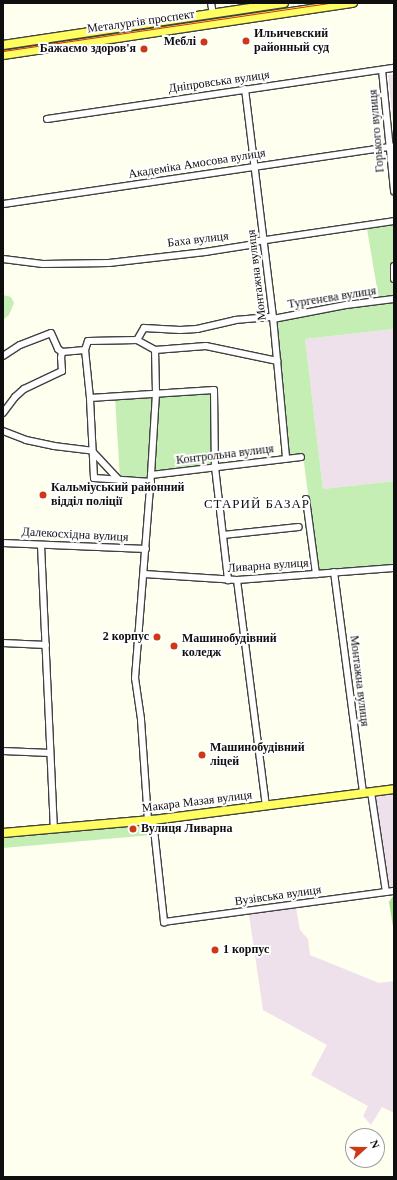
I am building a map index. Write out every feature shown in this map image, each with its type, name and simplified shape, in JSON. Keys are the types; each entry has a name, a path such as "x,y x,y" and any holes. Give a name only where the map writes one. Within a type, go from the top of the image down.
{"main road":[{"name":"Металургів проспект","path":"3,45 284,3"},
{"name":"Металургів проспект","path":"3,55 214,24 301,7 354,3"},
{"path":"213,14 214,24"},
{"name":"Макара Мазая вулиця","path":"3,833 151,820 394,789"}],"street":[{"path":"211,3 213,14"},
{"name":"Дніпровська вулиця","path":"47,119 394,68"},
{"name":"Горького вулиця","path":"382,70 392,146 394,191"},
{"name":"Монтажна вулиця","path":"245,89 273,318 286,458"},
{"name":"Академіка Амосова вулиця","path":"3,204 48,199 254,165 392,146"},
{"name":"Баха вулиця","path":"3,259 48,265 109,263 162,256 201,253 249,245 264,240 394,222"},
{"path":"394,266 394,279"},
{"name":"Тургенєва вулиця","path":"137,340 144,328 180,330 197,329 235,320 273,318 346,305 394,299"},
{"path":"3,356 20,345 51,333 54,343 62,352 62,371 24,390 15,397 3,413"},
{"path":"151,482 94,478 90,398 85,350 88,341 137,340 155,350 206,346 277,361"},
{"path":"62,352 85,350"},
{"path":"151,820 141,719 134,678 151,482 156,393 155,350"},
{"path":"90,398 214,390 215,467 228,580"},
{"path":"3,431 26,440 54,446 92,451 119,480"},
{"name":"Контрольна вулиця","path":"151,475 301,457"},
{"path":"306,500 316,574"},
{"path":"223,536 298,528"},
{"name":"Далекосхідна вулиця","path":"3,543 146,549"},
{"path":"41,545 54,828"},
{"name":"Ливарна вулиця","path":"144,574 237,580 394,568"},
{"name":"Монтажна вулиця","path":"334,572 363,793"},
{"path":"237,580 266,805"},
{"path":"3,643 46,645"},
{"path":"3,751 50,753"},
{"path":"371,792 386,892"},
{"name":"Вузівська вулиця","path":"151,820 164,922 394,891"}],"shaded area":[{"path":"394,74 394,131 388,75"},
{"path":"394,329 394,481 323,489 305,339"},
{"path":"394,791 394,888 388,889 374,793"},
{"path":"296,908 300,930 308,939 310,955 379,983 394,981 394,1113 382,1107 371,1125 363,1116 368,1106 311,1075 327,1045 263,1010 249,915"}],"green space":[{"path":"394,225 394,298 379,300 367,229"},
{"path":"3,295 11,297 14,303 9,315 3,320"},
{"path":"394,303 394,329 305,339 323,489 394,481 394,566 318,571 303,455 288,456 276,321 346,308"},
{"path":"213,391 213,466 153,474 157,394"},
{"path":"155,394 150,481 120,479 115,397"},
{"path":"150,821 152,835 3,848 3,834"},
{"path":"394,895 394,933 389,902"}],"tram line":[{"path":"3,51 330,3"}],"place":[{"name":"Ильичевский районный суд","path":"246,41"},
{"name":"Меблі","path":"204,42"},
{"name":"Бажаємо здоров'я","path":"144,49"},
{"name":"Кальміуський районний відділ поліції","path":"43,495"},
{"name":"2 корпус","path":"157,637"},
{"name":"Машинобудівний коледж","path":"174,646"},
{"name":"Машинобудівний ліцей","path":"202,755"},
{"name":"Вулиця Ливарна","path":"133,829"},
{"name":"1 корпус","path":"215,950"}],"district":[{"name":"СТАРИЙ БАЗАР","path":"257,504"}]}
